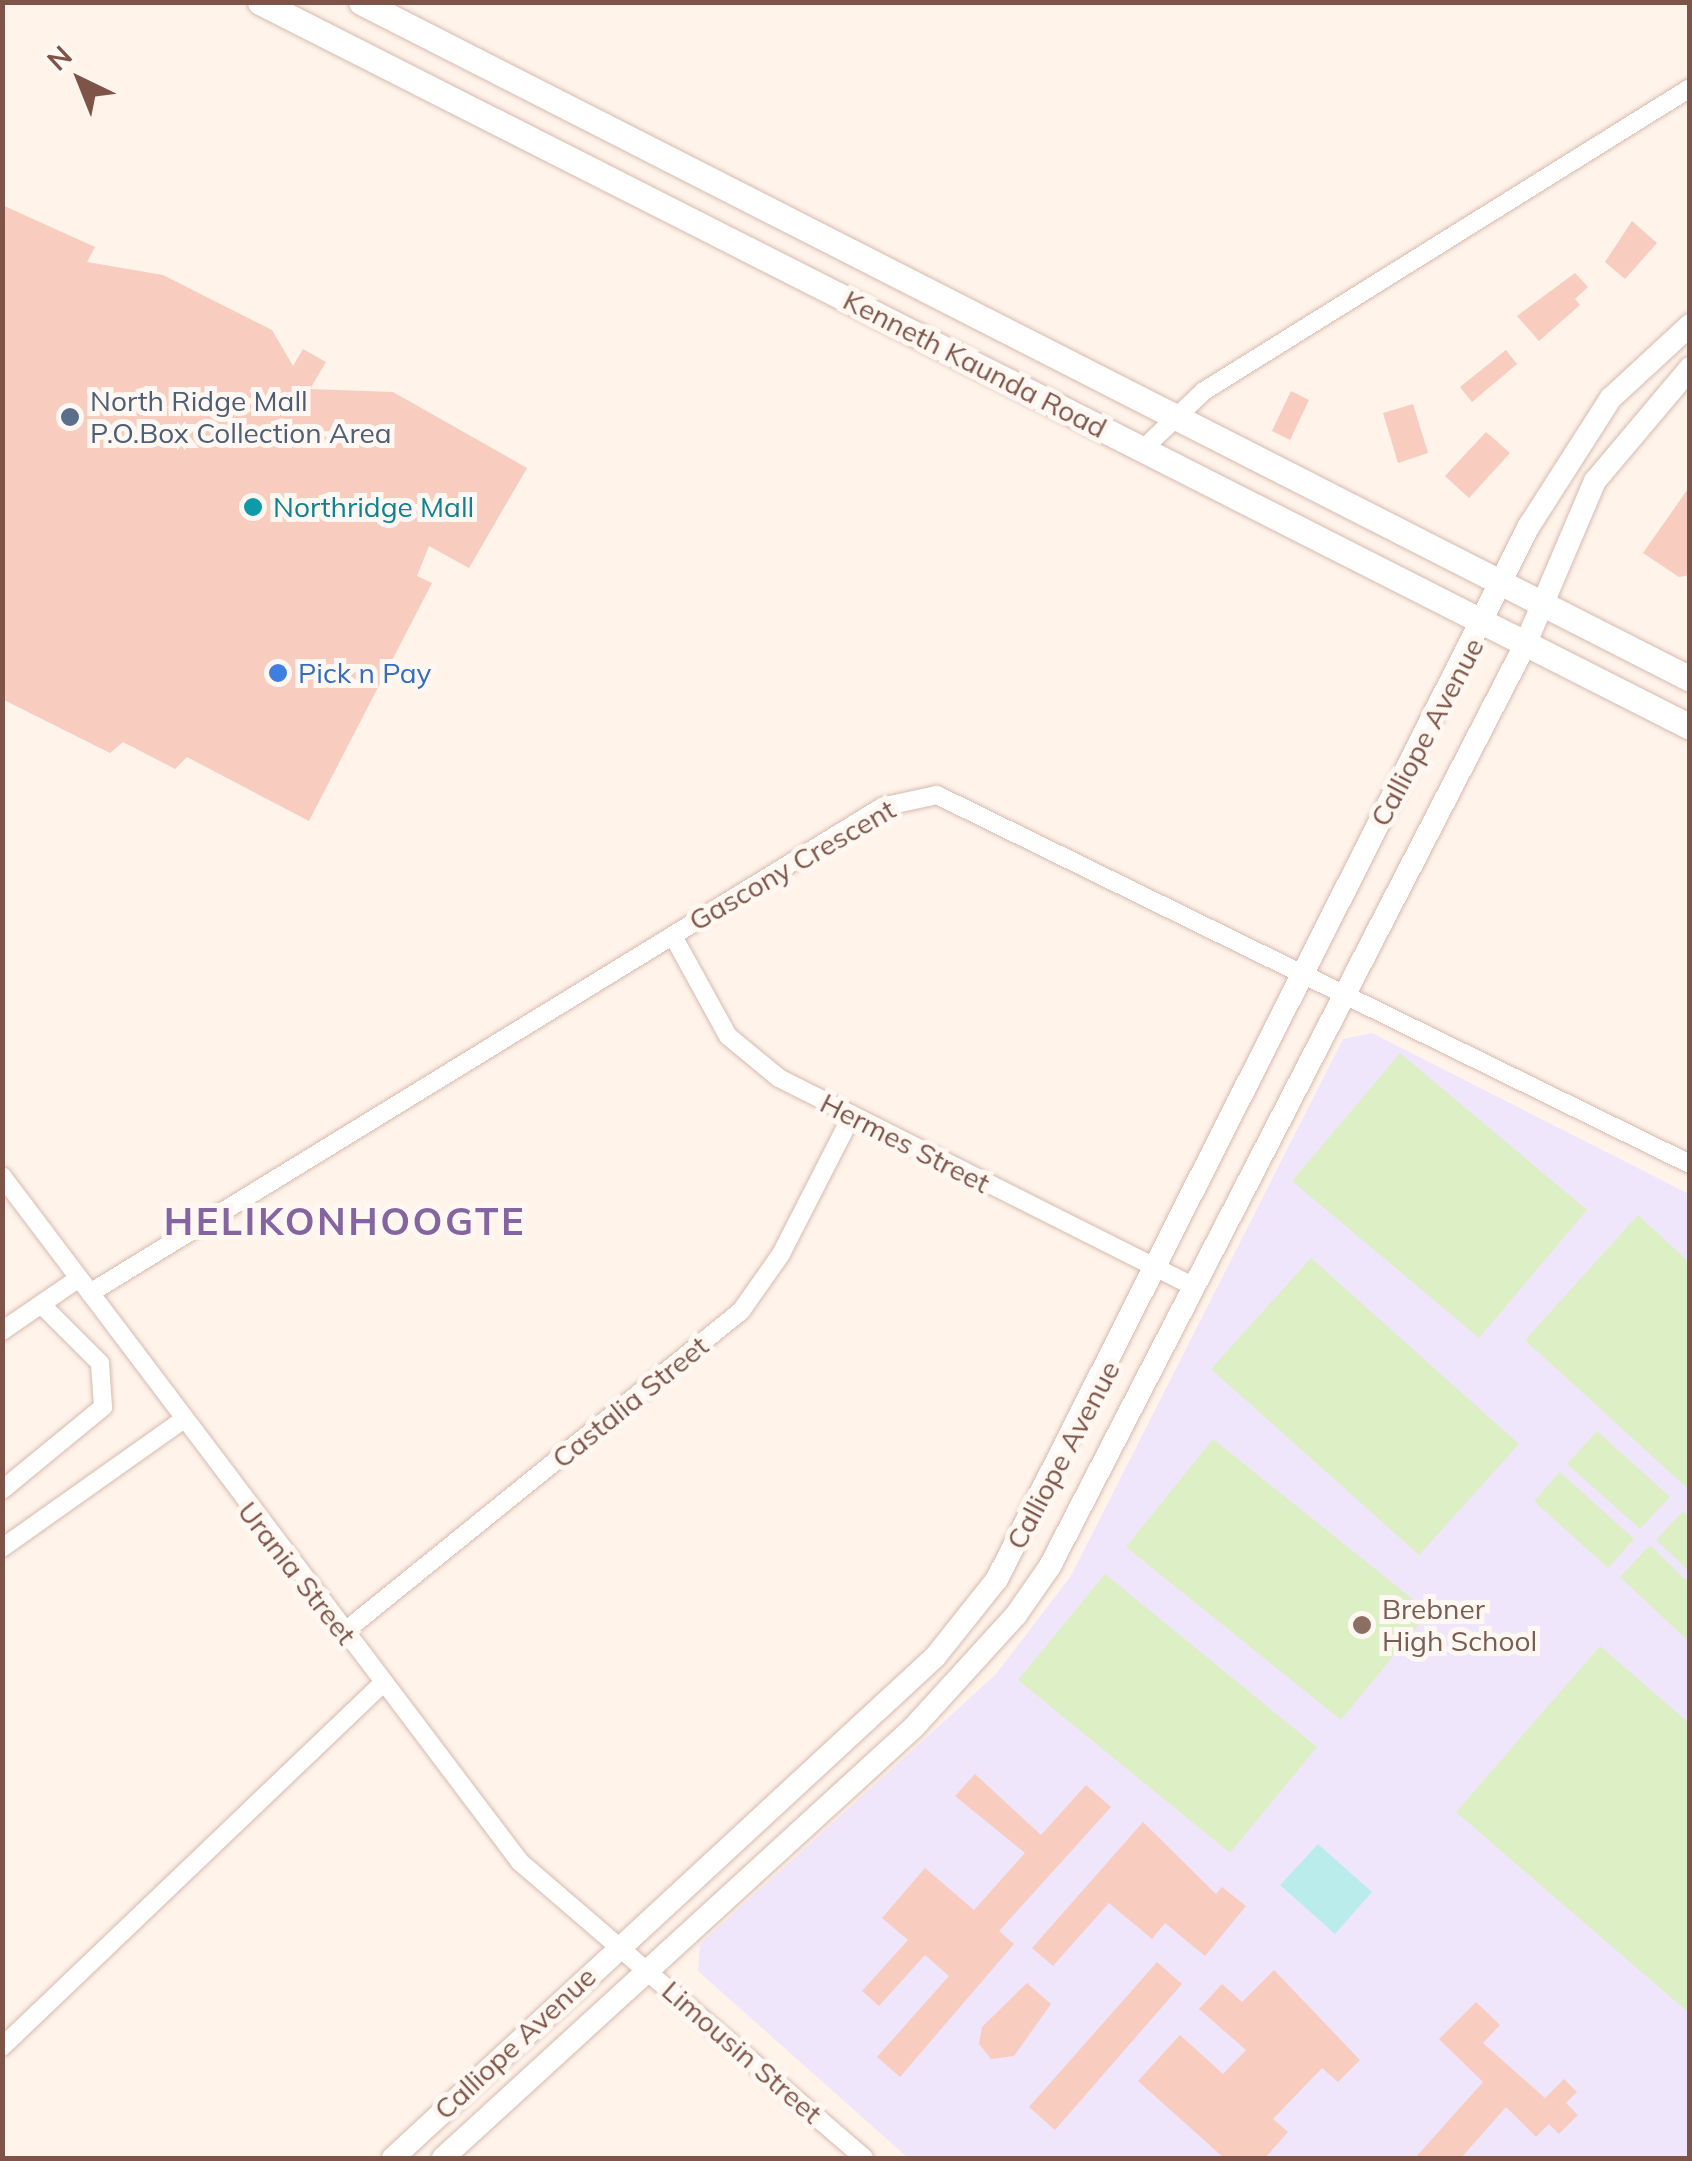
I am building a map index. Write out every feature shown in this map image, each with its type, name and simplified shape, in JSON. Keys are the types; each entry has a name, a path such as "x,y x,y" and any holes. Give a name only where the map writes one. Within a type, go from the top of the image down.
{"main road":[{"name":"Kenneth Kaunda Road","path":"260,2 1690,727"},
{"name":"Kenneth Kaunda Road","path":"360,2 1690,679"}],"street":[{"path":"1144,449 1169,416 1690,88"},
{"name":"Calliope Avenue","path":"398,2157 962,1626 1030,1522 1502,582 1586,432 1690,326"},
{"name":"Calliope Avenue","path":"442,2158 645,1966 966,1677 1050,1566 1343,992 1526,645 1595,481 1690,368"},
{"name":"Gascony Crescent","path":"2,1332 42,1304 84,1285 673,936 882,806 938,795 1690,1164"},
{"name":"Hermes Street","path":"673,936 728,1036 851,1117 1194,1287"},
{"name":"Castalia Street","path":"344,1632 740,1311 782,1254 851,1117"},
{"name":"Urania Street","path":"2,1176 180,1422 520,1862 620,1946"},
{"path":"2,1490 103,1407 100,1363 42,1304"},
{"path":"2,1548 180,1422"},
{"path":"2,2047 381,1685"},
{"name":"Limousin Street","path":"620,1946 852,2155"}],"shaded area":[{"name":"Brebner High School","path":"1372,1033 1689,1194 1689,2158 908,2158 698,1971 700,1944 996,1674 1071,1576 1343,1039"}],"green space":[{"path":"1400,1053 1587,1210 1479,1338 1292,1181"},
{"path":"1638,1215 1689,1262 1689,1490 1525,1340"},
{"path":"1311,1258 1519,1444 1419,1555 1211,1369"},
{"path":"1597,1431 1670,1497 1640,1529 1567,1464"},
{"path":"1213,1439 1429,1612 1341,1720 1126,1547"},
{"path":"1560,1472 1634,1539 1608,1568 1534,1501"},
{"path":"1683,1511 1689,1518 1689,1571 1656,1540"},
{"path":"1650,1545 1689,1583 1688,1641 1620,1577"},
{"path":"1105,1574 1317,1747 1230,1853 1018,1680"},
{"path":"1600,1646 1689,1723 1689,2013 1456,1812"}],"water":[{"path":"1318,1844 1372,1892 1335,1934 1280,1885"}],"building":[{"name":"Northridge Mall","path":"2,205 95,247 87,262 163,275 272,330 293,366 303,349 326,362 310,389 393,392 527,468 469,568 429,546 417,576 432,583 309,821 187,757 175,769 123,742 110,753 2,699"},
{"path":"1632,221 1657,243 1625,279 1605,262"},
{"path":"1575,273 1588,287 1575,299 1580,305 1539,341 1517,316"},
{"path":"1506,350 1517,364 1472,402 1460,387"},
{"path":"1291,391 1309,400 1290,440 1272,431"},
{"path":"1413,404 1428,453 1398,463 1383,413"},
{"path":"1486,432 1510,453 1469,498 1445,476"},
{"path":"1690,486 1690,575 1679,577 1643,553"},
{"path":"975,1774 1041,1835 1086,1785 1111,1807 999,1931 1014,1944 900,2077 877,2057 949,1976 925,1955 879,2006 862,1991 908,1940 882,1918 925,1868 974,1910 1025,1853 955,1796"},
{"path":"1143,1822 1216,1894 1222,1887 1246,1906 1205,1956 1165,1923 1152,1939 1109,1903 1053,1966 1032,1948"},
{"path":"1157,1962 1182,1984 1055,2130 1029,2107"},
{"path":"1274,1970 1360,2060 1338,2082 1322,2068 1273,2119 1288,2132 1265,2158 1224,2158 1138,2081 1180,2035 1223,2074 1246,2050 1199,2009 1222,1984 1242,2002"},
{"path":"1027,1983 1051,2004 1014,2056 991,2059 979,2044 982,2027"},
{"path":"1476,2002 1500,2025 1483,2043 1545,2098 1564,2079 1577,2092 1566,2103 1578,2115 1559,2134 1549,2124 1536,2137 1506,2107 1461,2158 1415,2158 1483,2082 1439,2039"}],"place":[{"name":"North Ridge Mall P.O.Box Collection Area","path":"70,417"},
{"name":"Northridge Mall","path":"253,507"},
{"name":"Pick n Pay","path":"278,673"},
{"name":"Brebner High School","path":"1362,1625"}],"district":[{"name":"HELIKONHOOGTE","path":"345,1222"}]}
